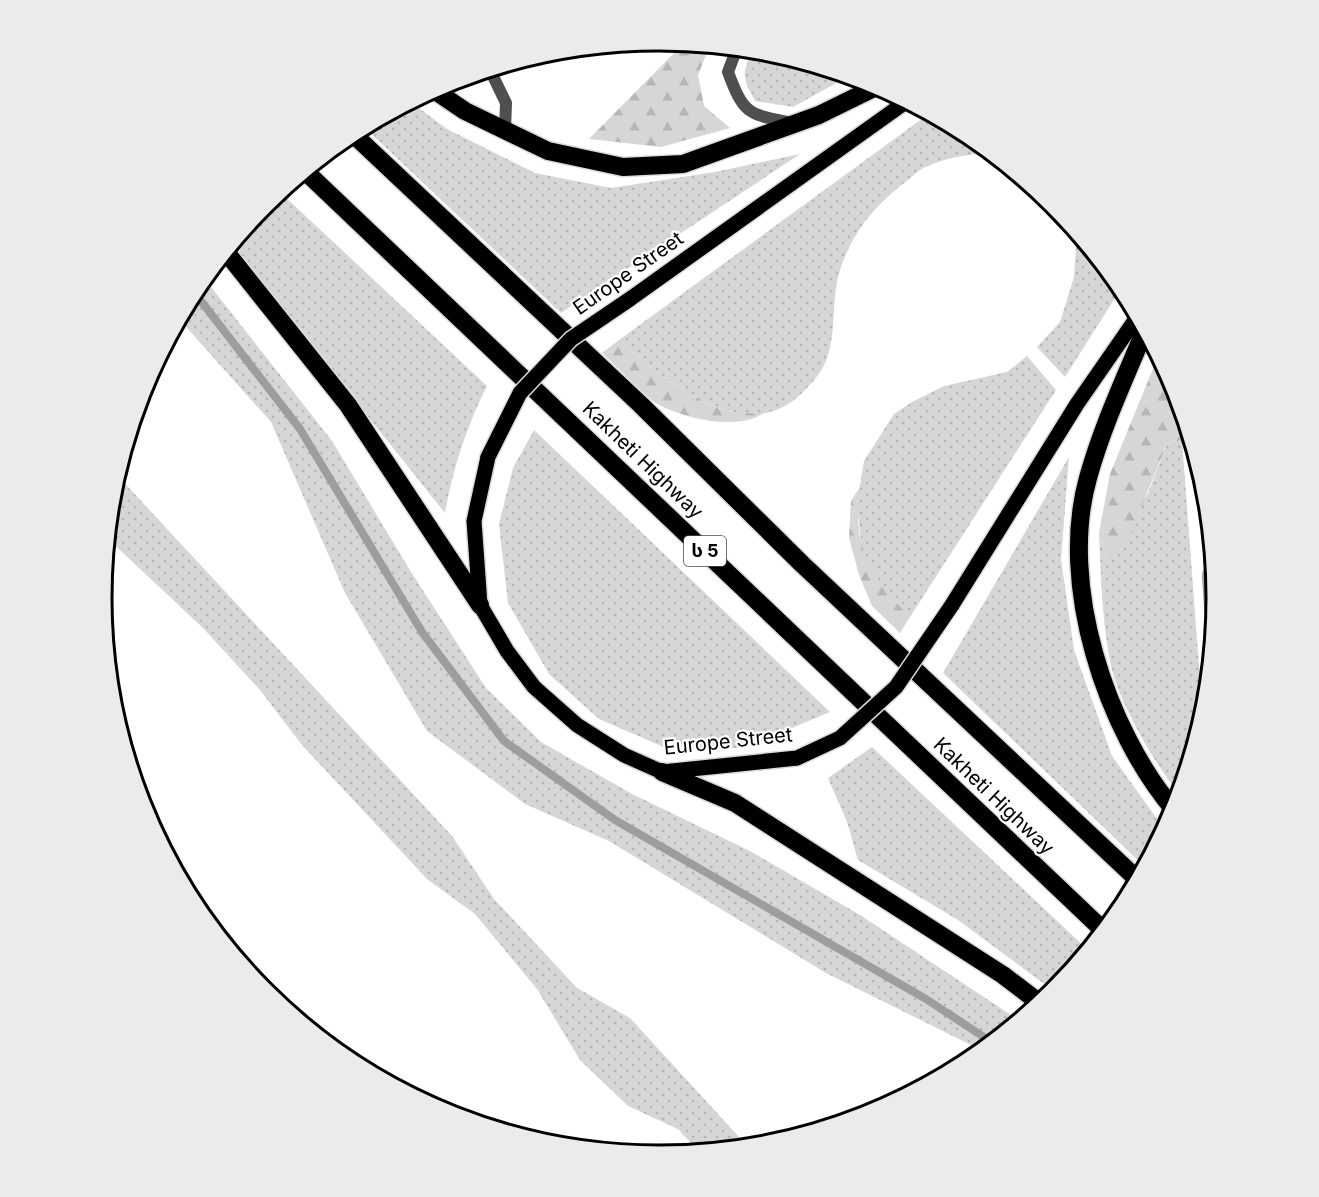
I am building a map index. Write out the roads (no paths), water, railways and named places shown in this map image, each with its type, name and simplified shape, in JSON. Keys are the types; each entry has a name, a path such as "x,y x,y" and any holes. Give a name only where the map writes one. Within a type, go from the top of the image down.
{"highway":[{"path":"443,96 465,111 548,151 623,167 683,164 819,115 866,92"},
{"name":"Kakheti Highway","path":"360,140 633,397 802,564 1132,875"},
{"name":"Kakheti Highway","path":"311,177 1098,926"},
{"path":"231,258 348,405 480,605"},
{"path":"1141,339 1102,435 1087,480 1082,517 1080,566 1084,611 1111,706 1168,801"},
{"path":"662,772 735,803 1003,975 1033,998"}],"main road":[{"name":"Europe Street","path":"900,106 571,339 520,393 488,457 474,521 480,605 507,651 534,687 577,725 624,755 662,772 797,758 840,738 896,687 952,605 1077,404 1133,323"}],"street":[{"path":"734,56 728,72 738,99 753,115 793,123"},
{"path":"494,77 506,102 505,130"}],"waterway":[{"path":"200,300 300,429 422,632 504,741 615,820 926,999 986,1038"}]}
